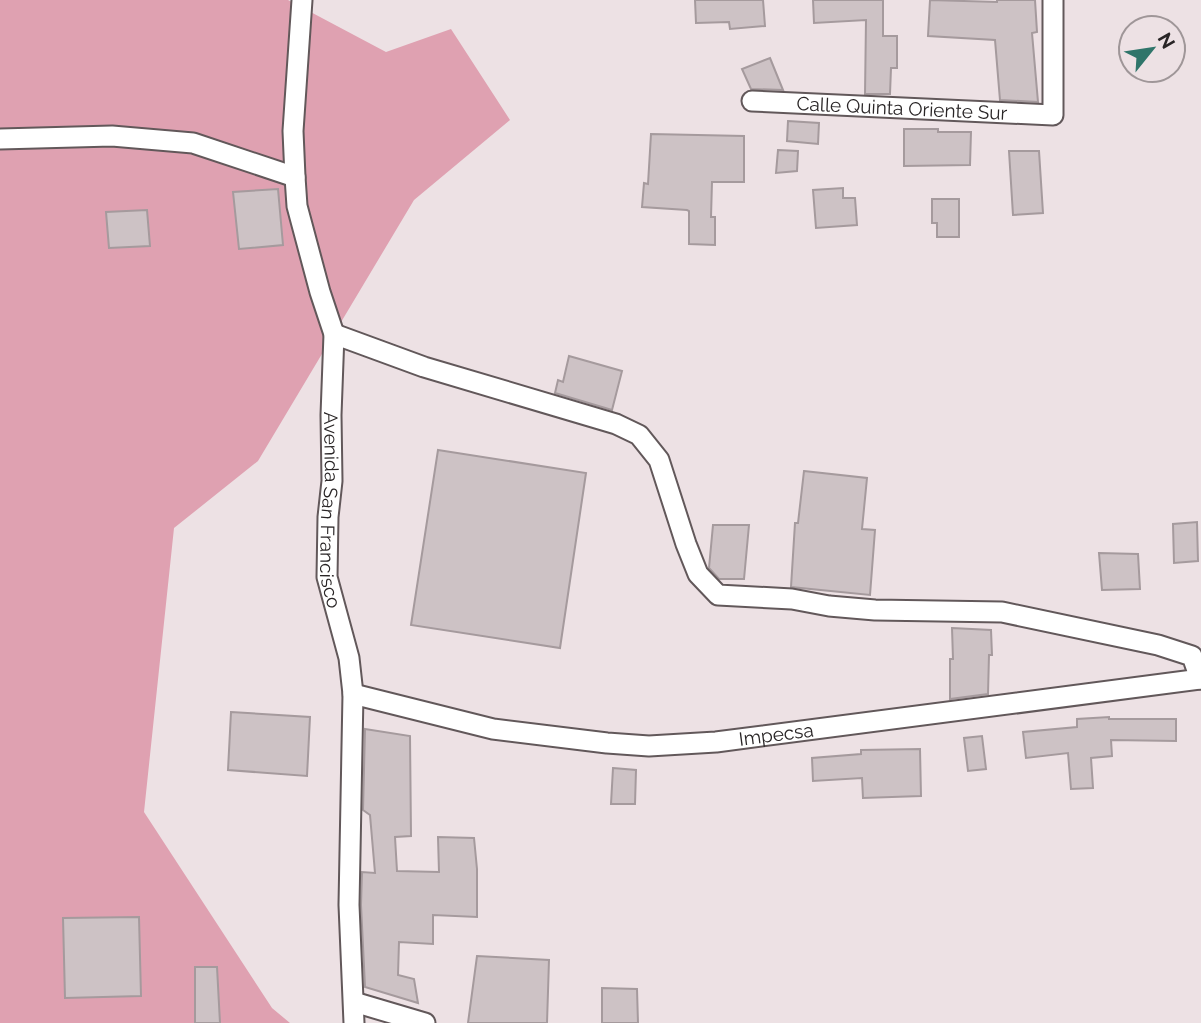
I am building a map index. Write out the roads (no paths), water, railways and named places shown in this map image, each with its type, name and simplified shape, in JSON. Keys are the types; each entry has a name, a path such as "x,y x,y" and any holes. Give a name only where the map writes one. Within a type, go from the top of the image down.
{"street":[{"name":"Avenida San Francisco","path":"302,0 293,131 295,177 298,206 320,292 334,334 332,481 328,517 327,577 349,658 354,694 349,905 354,1023"},
{"name":"Calle Quinta Oriente Sur","path":"752,102 1053,116 1053,0"},
{"path":"0,139 112,136 193,143 295,177"},
{"name":"Impecsa","path":"334,334 424,367 616,424 639,435 659,460 698,574 718,595 792,599 829,606 876,610 1002,612 1158,645 1192,656 1201,679 716,742 649,746 493,729 354,694"},
{"path":"354,1002 425,1023"}]}
